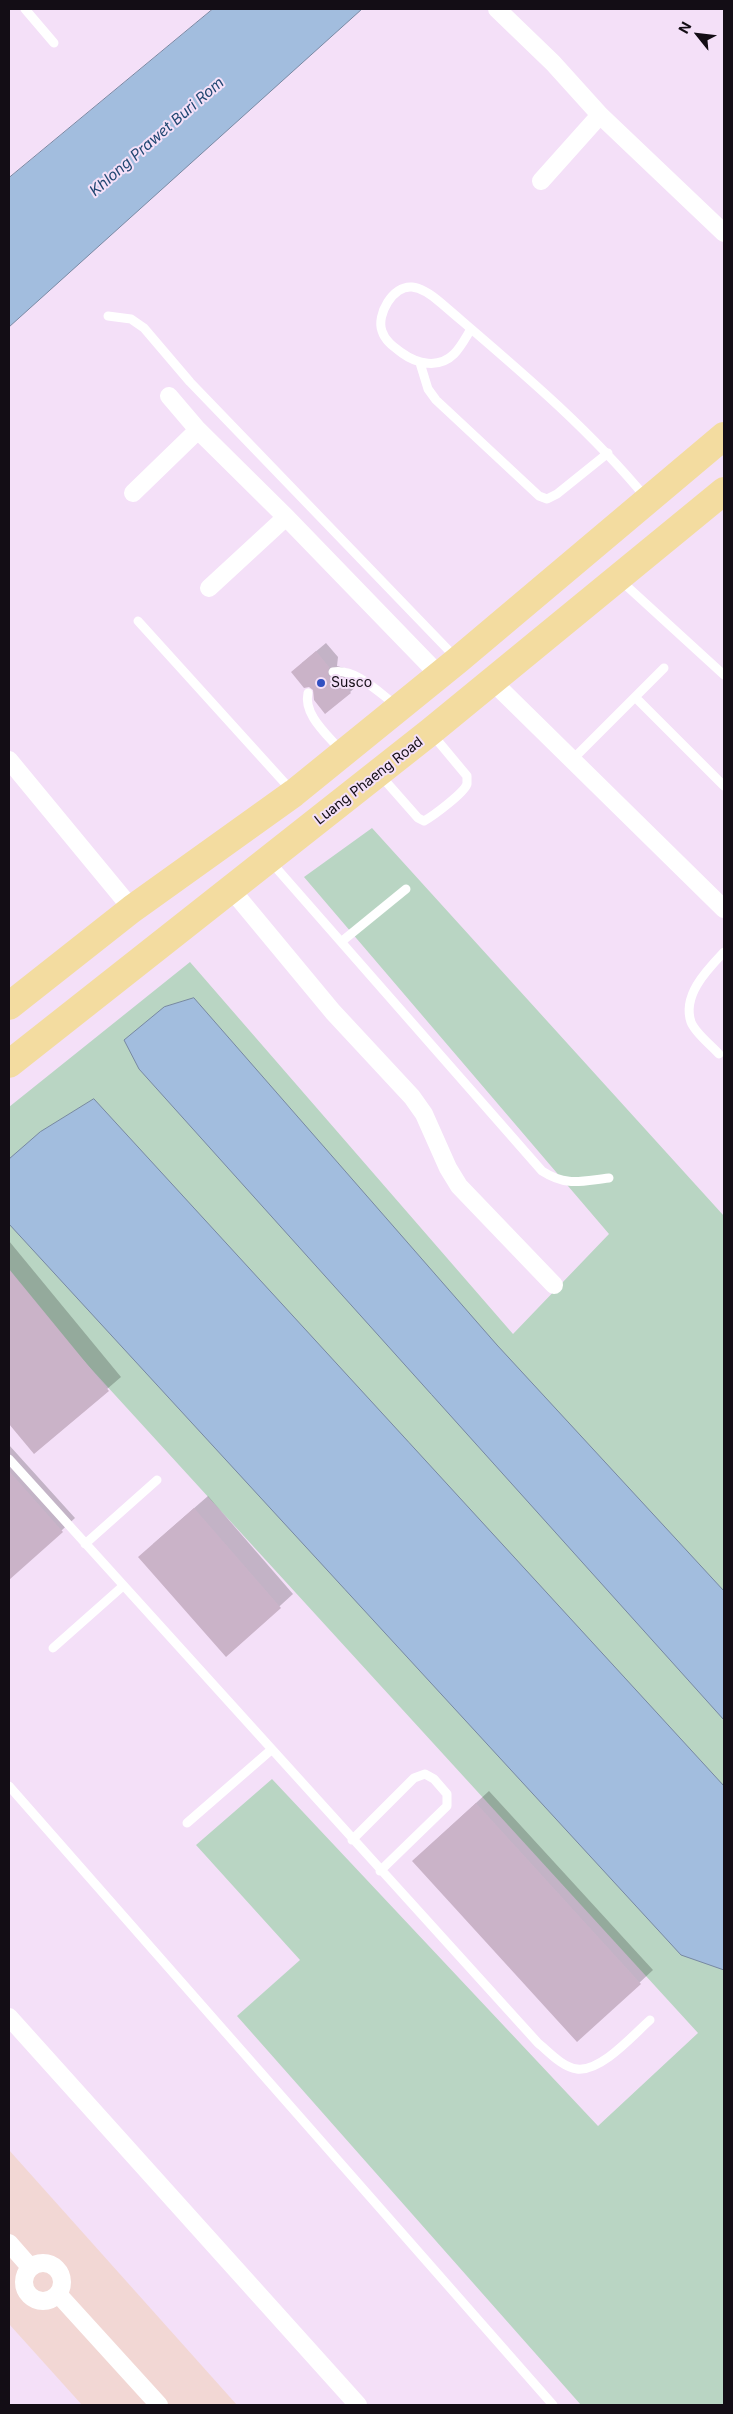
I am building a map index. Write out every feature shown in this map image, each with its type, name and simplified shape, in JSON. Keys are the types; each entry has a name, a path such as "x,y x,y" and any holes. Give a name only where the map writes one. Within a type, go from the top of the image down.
{"main road":[{"path":"9,1006 132,909 294,793 449,667 724,436"},
{"name":"Luang Phaeng Road","path":"9,1064 430,732 724,491"}],"street":[{"path":"497,9 553,63 600,115 700,208 724,233"},
{"path":"541,181 600,115"},
{"path":"169,396 198,430 286,517 449,667"},
{"path":"133,494 198,430"},
{"path":"209,588 286,517"},
{"path":"492,681 724,909"},
{"path":"9,760 132,909"},
{"path":"231,889 332,1012 412,1097 424,1114 448,1168 459,1186 554,1285"},
{"path":"9,2017 358,2405"},
{"path":"9,2243 30,2267"},
{"path":"42,2262 54,2266 62,2276 63,2283 58,2294 53,2298 40,2301 29,2296 24,2284 26,2272 30,2267 42,2262"},
{"path":"58,2294 159,2405"}],"lane":[{"path":"26,9 54,43"},
{"path":"471,329 453,355 436,363 420,363 390,344 382,331 380,319 384,308 398,291 411,286 429,293 471,329 608,453 648,501"},
{"path":"108,316 131,319 144,328 190,382 449,667"},
{"path":"420,363 428,389 436,400 539,496 547,499 557,494 608,453"},
{"path":"619,579 720,665 724,675"},
{"path":"138,621 294,793"},
{"path":"572,760 664,668"},
{"path":"333,672 343,670 352,673 399,708"},
{"path":"308,693 306,703 309,711 343,753"},
{"path":"635,697 724,786"},
{"path":"378,773 418,818 424,821 431,817 463,790 467,783 467,776 430,732"},
{"path":"269,860 542,1171 557,1181 573,1182 609,1178"},
{"path":"341,942 406,889"},
{"path":"719,1054 692,1024 689,1008 696,986 724,952"},
{"path":"9,1460 380,1871 538,2043 557,2060 576,2069 591,2068 607,2058 650,2020"},
{"path":"85,1544 156,1480"},
{"path":"53,1648 123,1586"},
{"path":"188,1823 271,1750"},
{"path":"352,1840 414,1778 425,1774 434,1779 447,1794 447,1806 380,1871"},
{"path":"9,1786 553,2405"}],"shaded area":[{"path":"9,2150 237,2405 82,2405 9,2324"}],"green space":[{"path":"372,828 724,1216 724,2405 581,2405 237,2016 300,1960 196,1845 272,1779 598,2126 698,2033 9,1279 9,1107 190,962 513,1334 609,1234 304,877"}],"water":[{"name":"Khlong Prawet Buri Rom","path":"213,9 362,9 9,327 9,178"},
{"path":"194,998 497,1345 724,1591 724,1720 139,1069 124,1040 164,1007"},
{"path":"94,1099 724,1786 724,1970 681,1955 9,1224 9,1159 40,1132"}],"building":[{"name":"Susco","path":"316,651 329,667 328,676 338,678 351,693 325,714 314,700 313,690 309,687 304,688 291,672"},
{"path":"9,1269 109,1391 34,1454 9,1424"},
{"path":"9,1471 63,1532 9,1580"},
{"path":"194,1508 281,1608 226,1657 138,1557"},
{"path":"476,1803 641,1984 577,2042 412,1861"}],"place":[{"name":"Susco","path":"321,683"}]}
